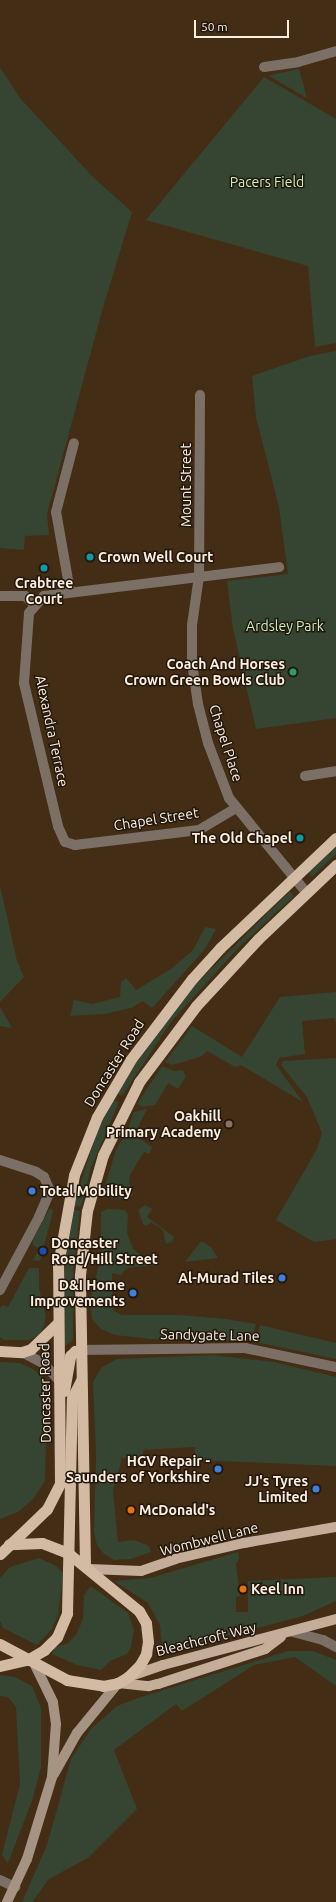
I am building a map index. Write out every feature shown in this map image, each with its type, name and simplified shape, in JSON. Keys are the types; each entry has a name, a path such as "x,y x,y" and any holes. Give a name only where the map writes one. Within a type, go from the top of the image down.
{"highway":[{"name":"Doncaster Road","path":"0,1554 5,1543 47,1509 59,1489 62,1474 59,1380 58,1265 68,1199 87,1140 107,1098 147,1036 192,979 220,948 336,838"},
{"path":"87,1567 80,1275 87,1211 103,1155 126,1104 155,1057 196,1006 306,892 336,864"},
{"path":"0,1351 22,1352 40,1343 58,1324"},
{"path":"60,1409 70,1356 72,1353 81,1350"},
{"path":"0,1666 31,1662 44,1650 64,1625 67,1613 72,1398 82,1377"},
{"path":"0,1644 31,1662 83,1685 103,1686 123,1680 146,1654 148,1642 146,1623 139,1611 68,1553 42,1543 5,1543"}],"main road":[{"name":"Wombwell Lane","path":"87,1567 141,1571 175,1559 244,1543 336,1528"},
{"path":"318,1532 336,1534"},
{"name":"Bleachcroft Way","path":"123,1680 163,1665 289,1633 336,1619"},
{"path":"52,1777 77,1733 123,1680 150,1686 158,1684 265,1649 289,1633"},
{"path":"7,1902 27,1859 52,1777 56,1724 54,1702 31,1662"}],"street":[{"path":"264,67 298,62 336,51"},
{"name":"Mount Street","path":"199,576 200,394"},
{"path":"70,591 56,512 69,476 74,443"},
{"path":"0,596 25,596 34,604 44,596 70,591 279,567"},
{"name":"Chapel Place","path":"199,576 192,625 192,663 197,697 208,743 229,798 306,892"},
{"name":"Alexandra Terrace","path":"34,604 30,613 24,682 58,826 65,842 75,845"},
{"path":"305,776 336,771"},
{"name":"Chapel Street","path":"75,845 199,830 236,808"},
{"path":"0,1160 36,1172 48,1183 50,1191 47,1201 0,1290"},
{"name":"Sandygate Lane","path":"81,1350 245,1348 336,1367"},
{"path":"22,1352 43,1363 59,1380"},
{"name":"Bleachcroft Way","path":"289,1633 322,1640 336,1647"},
{"path":"0,1880 14,1887"}],"green space":[{"path":"0,67 20,98 93,177 132,212 102,311 47,514 49,535 25,536 24,550 0,548"},
{"path":"299,69 307,98 269,76 271,75"},
{"name":"Pacers Field","path":"264,77 336,119 336,343 315,347 308,266 146,220"},
{"name":"Ardsley Park","path":"336,351 336,718 256,729 233,629 227,581 288,574 279,507 256,417 252,376 310,356"},
{"path":"336,847 336,854 313,876 310,876 309,872"},
{"path":"0,885 17,961 24,977 0,1002"},
{"path":"289,892 292,893 293,897 240,946 171,1022 122,1096 116,1093 162,1025 198,982"},
{"path":"205,927 216,929 205,949 152,1008 143,1001 131,1008 105,1014 70,1016 74,1000 92,1004 120,997 121,982 126,978 136,990 171,969 193,950"},
{"path":"336,992 336,1025 335,1018 302,1021 305,1054 279,1058 276,1065 303,1102 241,1065 235,1067 207,1051 202,1056 172,1065 165,1062 192,1026 242,1057 280,997"},
{"path":"0,1007 12,1028 0,1026"},
{"path":"336,1058 336,1239 314,1242 276,1220 317,1149 322,1133 307,1097 281,1065 283,1061"},
{"path":"162,1066 174,1071 183,1070 186,1077 178,1089 168,1083 155,1105 142,1107 137,1104"},
{"path":"113,1100 119,1102 91,1168 81,1207 73,1206 97,1132"},
{"path":"147,1109 134,1135 152,1147 149,1154 144,1152 130,1175 129,1182 133,1195 124,1199 110,1198 103,1192 116,1150 127,1131 134,1112"},
{"path":"145,1205 152,1209 147,1217 174,1237 172,1242 166,1244 163,1230 151,1222 146,1226 143,1224 138,1210"},
{"path":"50,1208 53,1211 40,1261 33,1260 39,1249 33,1245 33,1240"},
{"path":"72,1209 80,1211 73,1272 73,1340 64,1347 63,1286"},
{"path":"108,1209 125,1210 128,1215 127,1233 133,1249 155,1265 127,1268 121,1275 112,1273 113,1310 122,1315 180,1315 226,1319 256,1324 254,1332 247,1341 151,1339 115,1335 101,1329 92,1319 90,1302 101,1256 101,1212"},
{"path":"201,1241 211,1247 218,1258 185,1262"},
{"path":"29,1268 39,1268 39,1288 46,1316 44,1326 39,1335 29,1340 4,1340 0,1337 0,1308 2,1305 8,1307"},
{"path":"260,1325 336,1343 336,1359 251,1341 258,1334"},
{"path":"213,1355 274,1362 336,1377 336,1466 195,1460 195,1447 143,1450 143,1459 122,1458 113,1491 118,1542 134,1540 149,1546 151,1552 131,1559 114,1560 104,1554 97,1545 94,1532 96,1455 93,1382 102,1367 117,1359"},
{"path":"0,1362 20,1363 33,1369 41,1376 45,1389 46,1439 45,1481 33,1499 18,1512 0,1519"},
{"path":"238,1552 239,1559 236,1564 240,1596 236,1597 236,1612 248,1612 248,1581 336,1577 336,1601 303,1616 167,1652 162,1647 160,1625 148,1603 114,1581 150,1578"},
{"path":"39,1558 56,1566 63,1573 58,1616 52,1629 37,1645 3,1628 0,1621 0,1578 10,1567"},
{"path":"91,1586 128,1613 134,1630 131,1647 127,1654 110,1661 101,1670 77,1665 52,1654 55,1647 67,1644 76,1635 83,1619 84,1595"},
{"path":"288,1651 313,1651 336,1660 336,1686 295,1657 254,1665 182,1711 176,1704 114,1750 137,1809 88,1858 49,1879 32,1902 22,1902 47,1845 71,1759 91,1729 117,1706"},
{"path":"0,1675 15,1677 32,1686 41,1708 41,1767 33,1798 8,1863 2,1855 20,1784 16,1707 8,1697 0,1696"}],"place":[{"name":"Crown Well Court","path":"90,557"},
{"name":"Crabtree Court","path":"44,568"},
{"name":"Coach And Horses Crown Green Bowls Club","path":"293,672"},
{"name":"The Old Chapel","path":"300,838"},
{"name":"Oakhill Primary Academy","path":"229,1124"},
{"name":"Total Mobility","path":"32,1191"},
{"name":"Doncaster Road/Hill Street","path":"43,1251"},
{"name":"Al-Murad Tiles","path":"282,1278"},
{"name":"D&I Home Improvements","path":"133,1293"},
{"name":"HGV Repair - Saunders of Yorkshire","path":"218,1469"},
{"name":"JJ's Tyres Limited","path":"316,1489"},
{"name":"McDonald's","path":"131,1510"},
{"name":"Keel Inn","path":"243,1589"}]}
